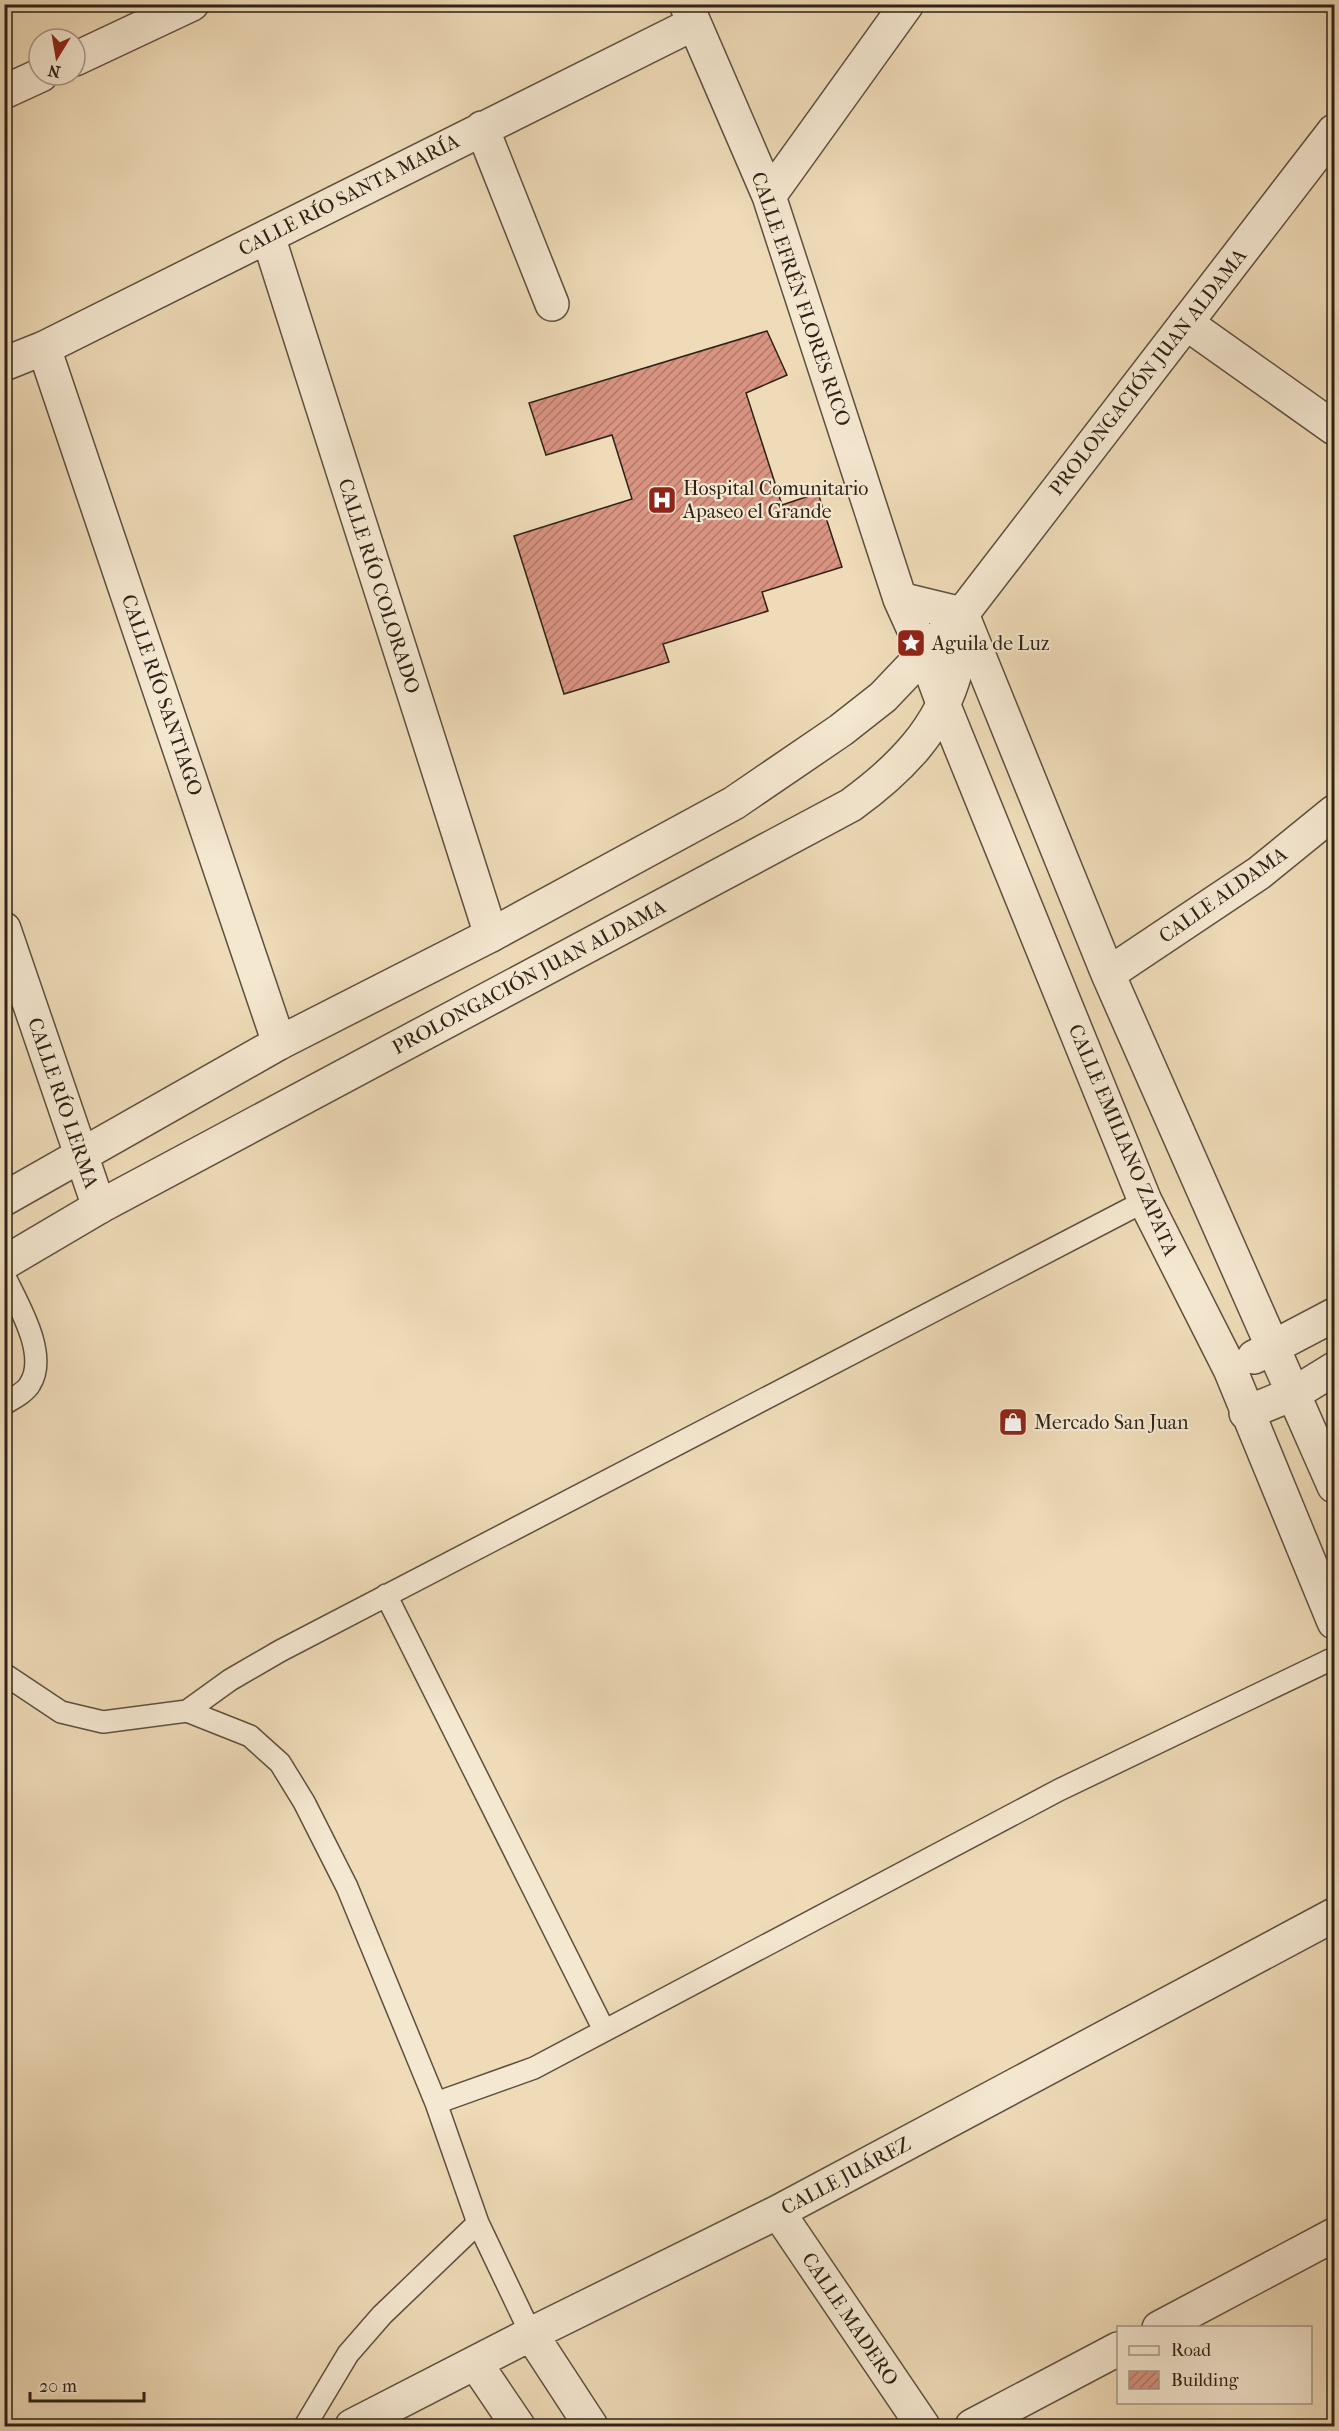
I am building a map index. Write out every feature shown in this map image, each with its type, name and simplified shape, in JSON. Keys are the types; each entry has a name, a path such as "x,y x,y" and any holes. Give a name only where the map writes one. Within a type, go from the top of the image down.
{"street":[{"path":"87,53 192,4"},
{"path":"769,196 907,4"},
{"name":"CALLE EFRÉN FLORES RICO","path":"690,14 769,196 900,598 924,652"},
{"name":"CALLE RÍO SANTA MARÍA","path":"4,364 44,348 482,128 690,14"},
{"path":"4,92 27,81"},
{"path":"482,128 552,304"},
{"name":"PROLONGACIÓN JUAN ALDAMA","path":"4,1199 279,1043 491,935 734,803 841,730 883,697 962,614 1335,130"},
{"name":"CALLE RÍO COLORADO","path":"268,236 491,935"},
{"path":"1186,323 1335,428"},
{"name":"CALLE RÍO SANTIAGO","path":"44,348 279,1043"},
{"path":"900,598 962,614 1108,974 1272,1348 1335,1485"},
{"name":"PROLONGACIÓN JUAN ALDAMA","path":"4,1263 99,1208 851,805 885,780 916,747 944,706 956,668 962,614"},
{"name":"CALLE EMILIANO ZAPATA","path":"924,652 1144,1201 1230,1369 1246,1413 1335,1622"},
{"name":"CALLE ALDAMA","path":"1108,974 1259,873 1335,812"},
{"name":"CALLE RÍO LERMA","path":"4,929 99,1208"},
{"path":"1230,1369 1335,1315"},
{"path":"1246,1413 1295,1394 1335,1369"},
{"name":"CALLE JUÁREZ","path":"352,2427 531,2334 778,2212 1335,1915"},
{"name":"CALLE MADERO","path":"778,2212 922,2427"},
{"path":"1163,2326 1335,2235"},
{"path":"531,2334 591,2427"},
{"path":"972,2427 1117,2350"},
{"path":"476,2364 518,2427"}],"lane":[{"path":"4,1674 61,1712 103,1722 187,1711 230,1680 386,1596 1144,1201"},
{"path":"4,1275 28,1325 36,1354 36,1371 30,1386 4,1404"},
{"path":"386,1596 604,2030"},
{"path":"435,2103 534,2068 1059,1790 1335,1658"},
{"path":"187,1711 250,1736 280,1763 304,1802 347,1887 435,2103 478,2223 531,2334"},
{"path":"304,2427 348,2354 382,2315 478,2223"}],"building":[{"path":"767,331 787,375 746,393 782,505 818,493 842,567 762,592 768,611 663,644 669,662 564,694 514,536 632,499 612,435 546,455 529,403"}],"place":[{"name":"Hospital Comunitario Apaseo el Grande","path":"662,500"},
{"name":"Aguila de Luz","path":"911,643"},
{"name":"Mercado San Juan","path":"1013,1422"}]}
